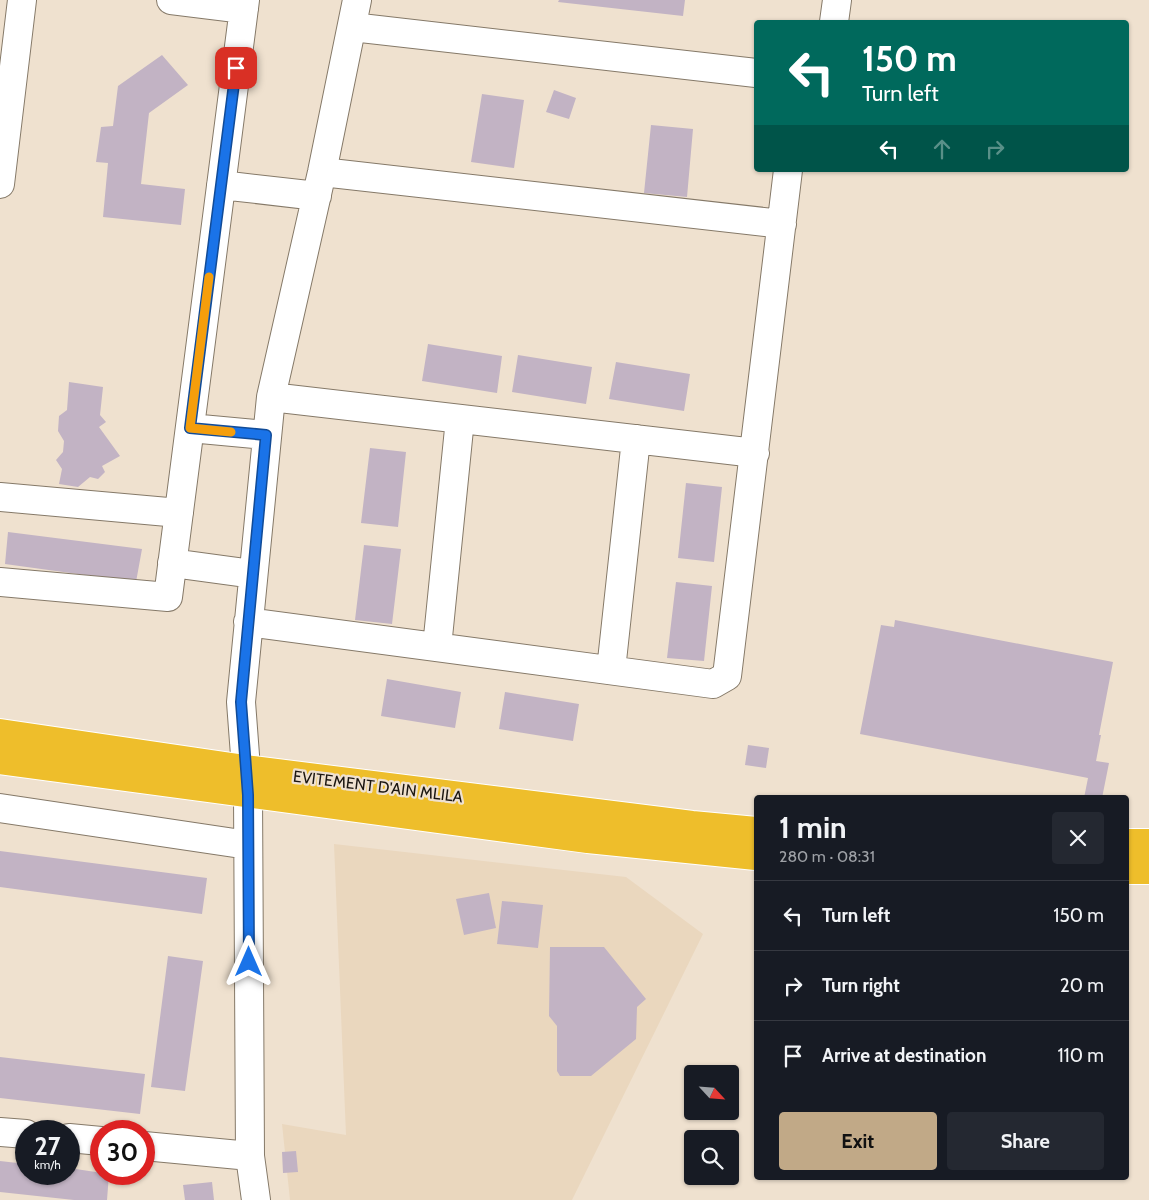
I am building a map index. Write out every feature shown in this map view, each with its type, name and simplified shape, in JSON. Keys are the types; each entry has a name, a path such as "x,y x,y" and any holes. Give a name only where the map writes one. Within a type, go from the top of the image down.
{"highway":[{"name":"EVITEMENT D'AIN MLILA","path":"0,733 247,782 588,840 754,856"},
{"name":"EVITEMENT D'AIN MLILA","path":"0,760 754,831"},
{"path":"1129,843 1149,843"},
{"path":"1129,870 1149,870"}],"street":[{"path":"0,184 22,0"},
{"path":"0,582 168,596 244,5 171,0"},
{"path":"256,1200 250,1156 247,782 241,702 271,396 319,184 357,0"},
{"path":"834,20 837,0"},
{"path":"352,26 754,73"},
{"path":"248,622 713,684 727,676 788,172"},
{"path":"221,185 319,184 782,224"},
{"path":"271,396 754,453"},
{"path":"436,647 460,418"},
{"path":"190,428 266,435"},
{"path":"611,670 636,439"},
{"path":"0,497 179,514"},
{"path":"172,564 253,574"},
{"path":"0,808 248,845"},
{"path":"0,1132 15,1133"},
{"path":"155,1147 250,1156"}],"shaded area":[{"path":"334,844 626,877 703,934 572,1200 290,1200 282,1124 346,1135"}],"building":[{"path":"559,0 685,0 683,16 558,2"},
{"path":"162,55 188,85 149,113 141,184 185,189 181,225 103,217 108,163 96,162 101,127 113,126 118,86"},
{"path":"554,90 576,98 569,119 546,112"},
{"path":"482,94 524,100 514,168 471,162"},
{"path":"651,125 693,129 687,197 644,193"},
{"path":"428,344 502,356 497,393 422,381"},
{"path":"518,355 592,367 586,404 512,392"},
{"path":"616,362 690,374 684,411 609,399"},
{"path":"69,382 103,387 100,415 106,422 99,427 120,456 102,466 105,472 98,479 90,477 78,487 59,484 62,469 56,460 63,452 64,441 58,431 59,416 67,410"},
{"path":"370,448 406,452 398,527 361,523"},
{"path":"686,483 722,487 714,562 678,558"},
{"path":"8,532 142,549 136,582 5,564"},
{"path":"364,545 401,549 392,624 355,620"},
{"path":"676,582 712,586 704,661 667,658"},
{"path":"895,620 1113,662 1096,761 1109,763 1103,795 1085,795 1088,778 860,734 881,625 894,627"},
{"path":"387,679 461,692 455,728 381,716"},
{"path":"505,692 579,704 573,741 499,729"},
{"path":"748,745 769,748 766,768 745,765"},
{"path":"0,851 207,878 202,914 0,887"},
{"path":"489,893 496,928 464,935 456,899"},
{"path":"502,901 543,905 538,948 497,944"},
{"path":"550,947 604,947 646,999 637,1007 636,1039 591,1076 560,1076 557,1071 557,1026 549,1016"},
{"path":"168,956 203,961 185,1091 151,1087"},
{"path":"0,1057 145,1074 140,1114 0,1098"},
{"path":"296,1151 298,1172 283,1173 282,1152"},
{"path":"0,1161 15,1163 15,1185 80,1185 80,1170 90,1171 90,1185 108,1185 107,1200 74,1200 0,1192"},
{"path":"212,1182 214,1200 185,1200 183,1185"}],"slow traffic":[{"path":"209,277 190,428 231,432"}],"route":[{"path":"236,68 190,428 266,435 241,702 248,795 249,962"}]}
